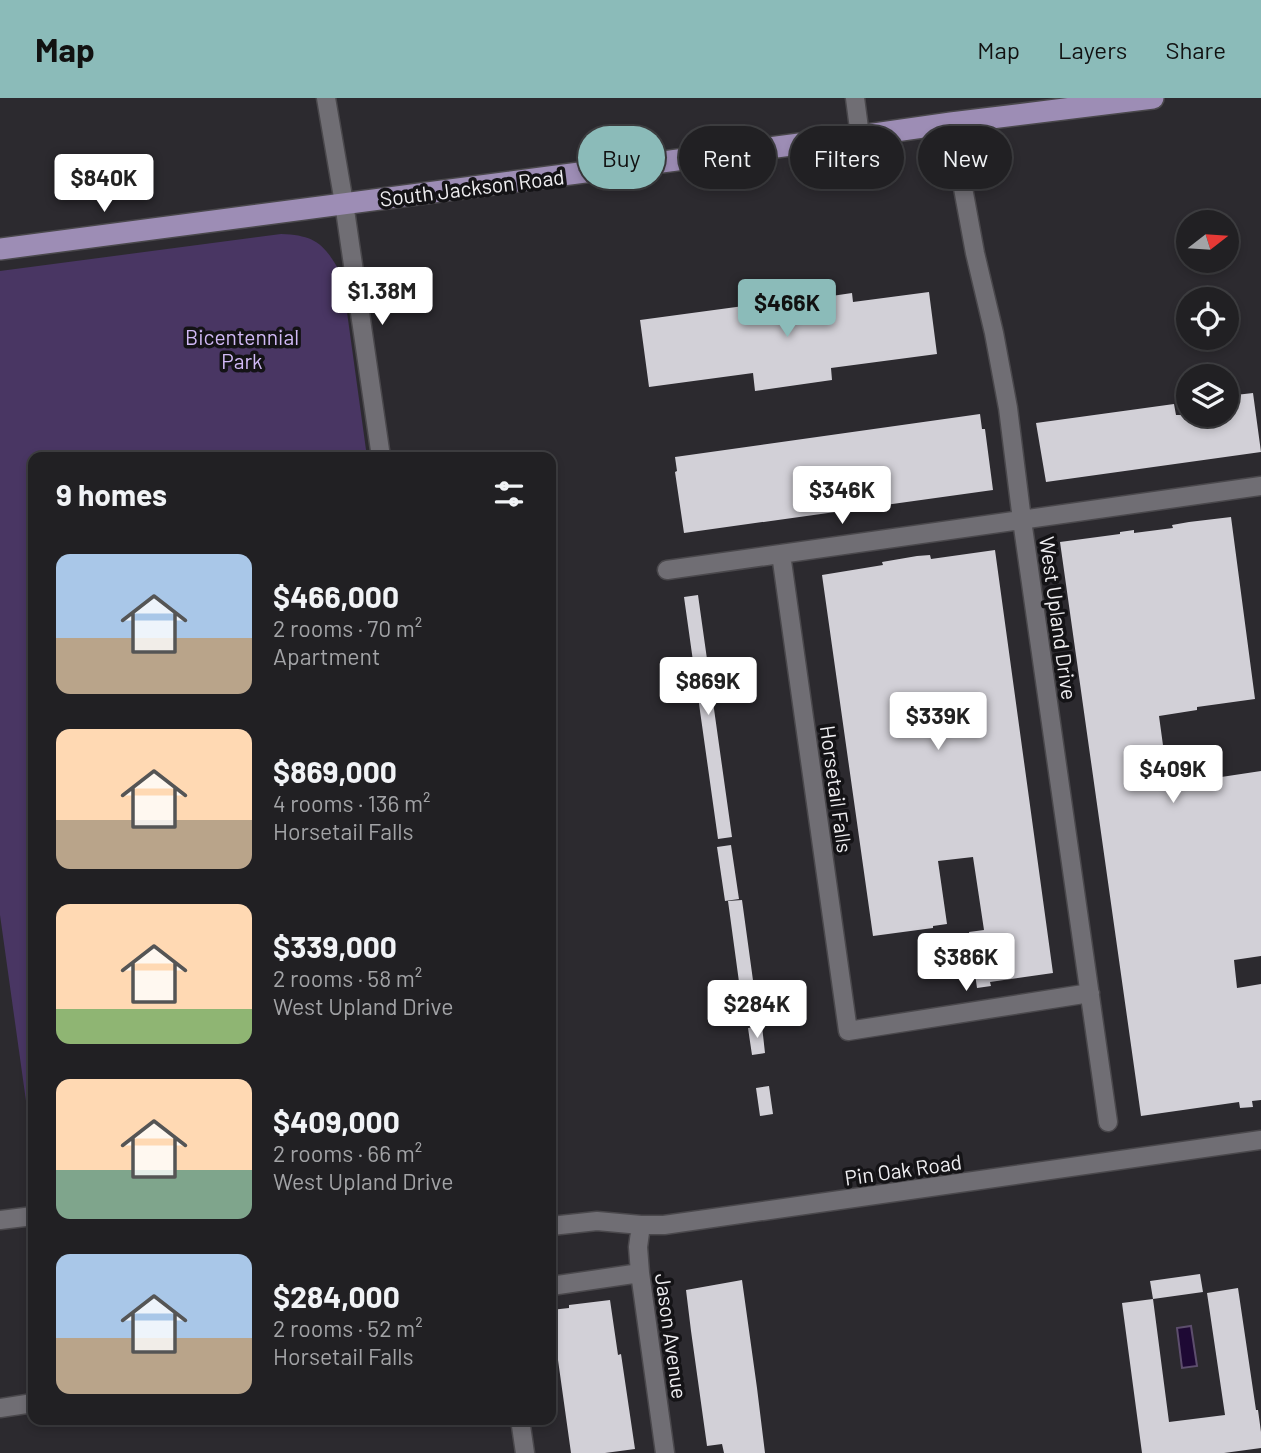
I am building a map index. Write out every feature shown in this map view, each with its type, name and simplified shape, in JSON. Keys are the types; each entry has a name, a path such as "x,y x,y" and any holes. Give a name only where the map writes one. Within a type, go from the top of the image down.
{"main road":[{"name":"South Jackson Road","path":"904,130 1153,98"},
{"name":"South Jackson Road","path":"0,249 790,145"}],"street":[{"path":"326,98 380,452"},
{"path":"855,98 859,126"},
{"name":"West Upland Drive","path":"951,123 1008,408 1108,1122"},
{"path":"667,570 1261,486"},
{"name":"Horsetail Falls","path":"781,554 848,1031 1090,993"},
{"name":"Pin Oak Road","path":"556,1225 597,1221 664,1225 722,1218 1261,1140"},
{"path":"0,1220 28,1217"},
{"name":"Jason Avenue","path":"641,1225 638,1247 640,1273 665,1453"},
{"path":"556,1285 640,1273"},
{"path":"0,1408 28,1404"},
{"path":"521,1425 525,1453"}],"green space":[{"name":"Bicentennial Park","path":"281,234 312,240 331,257 342,276 366,452 28,452 28,1115 0,915 0,271"}],"shaded area":[{"path":"1191,1326 1197,1366 1182,1368 1177,1328"}],"building":[{"path":"929,292 937,354 831,368 832,380 755,391 753,373 649,387 640,320 817,296 852,293 853,302"},
{"path":"1253,393 1261,452 1046,482 1036,423 1174,404 1176,427 1239,427 1239,395"},
{"path":"980,414 982,429 985,429 993,490 684,533 675,457"},
{"path":"1231,517 1255,699 1197,707 1197,710 1159,716 1169,789 1208,783 1208,779 1261,771 1261,956 1234,960 1237,988 1261,984 1261,1100 1252,1101 1253,1107 1240,1108 1239,1102 1141,1116 1060,542 1134,530 1134,533 1173,528 1172,525"},
{"path":"995,550 1053,973 990,982 991,986 977,988 969,932 984,930 973,857 938,861 947,924 873,936 822,575 883,565 882,562 917,556 930,555 931,559"},
{"path":"698,595 732,837 718,839 684,597"},
{"path":"731,845 739,899 725,901 717,847"},
{"path":"742,900 759,1024 745,1026 728,901"},
{"path":"762,1026 765,1053 752,1055 748,1028"},
{"path":"769,1086 773,1114 760,1116 756,1088"},
{"path":"1200,1274 1203,1292 1153,1299 1150,1281"},
{"path":"742,1280 765,1453 724,1453 722,1444 707,1446 691,1331 686,1290"},
{"path":"1238,1288 1258,1410 1261,1448 1224,1453 1142,1453 1122,1303 1153,1299 1169,1422 1225,1415 1207,1293"},
{"path":"610,1300 635,1449 605,1453 571,1453 556,1346 556,1309 569,1308 569,1305"}]}
